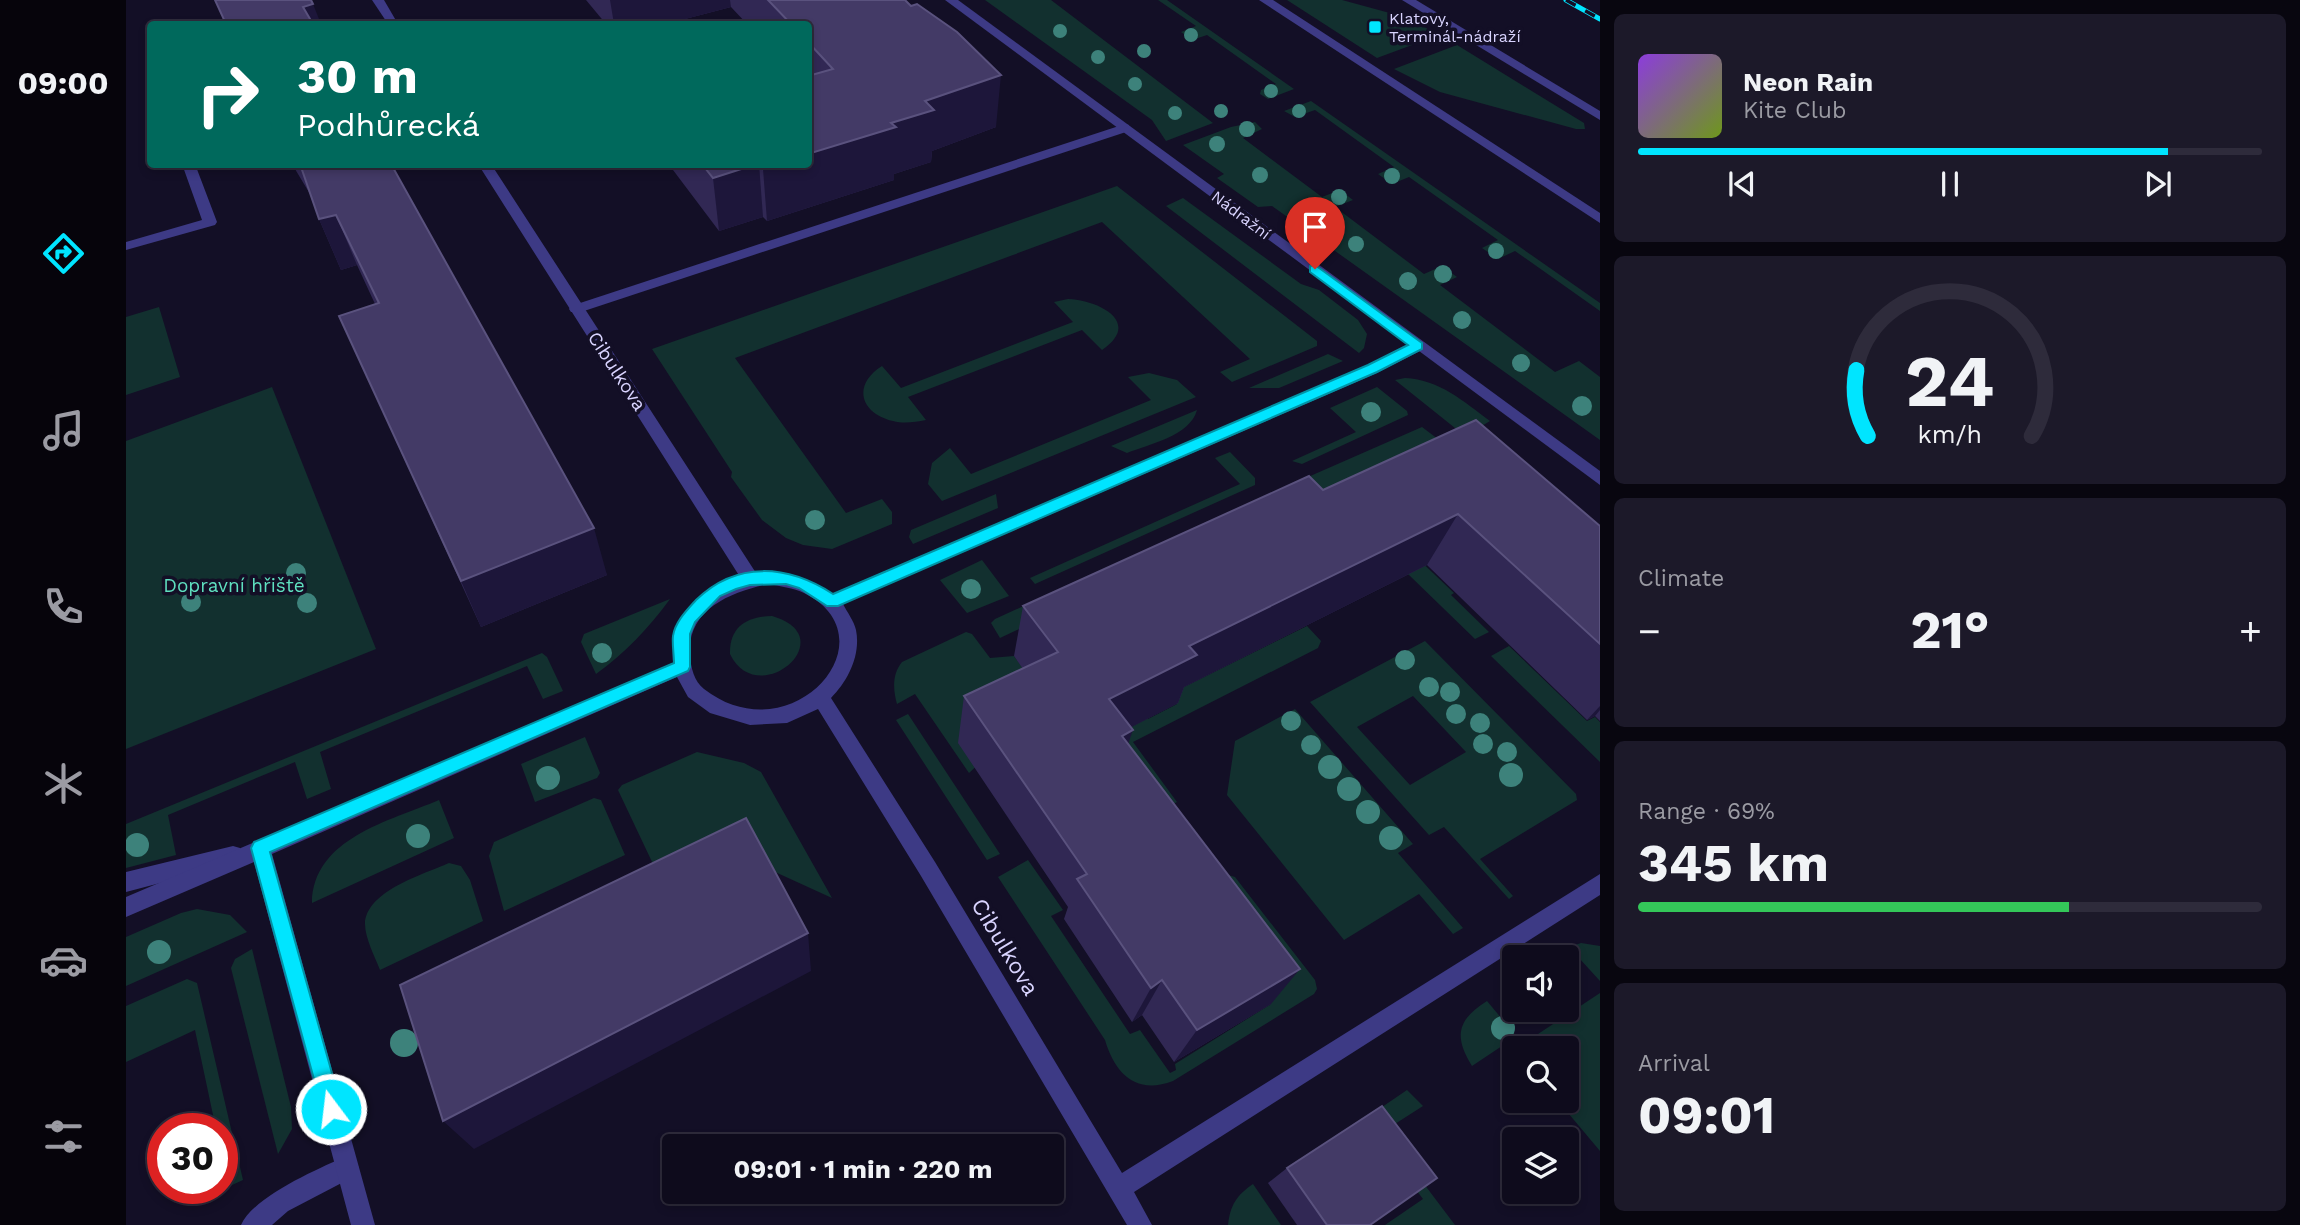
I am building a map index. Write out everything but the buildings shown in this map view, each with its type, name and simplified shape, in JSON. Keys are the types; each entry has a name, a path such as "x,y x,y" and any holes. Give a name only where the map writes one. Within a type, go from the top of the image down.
{"street":[{"path":"378,0 391,21"},
{"name":"Nádražní","path":"951,0 1600,479"},
{"path":"1265,0 1600,219"},
{"path":"1408,0 1600,116"},
{"path":"576,309 1125,128"},
{"path":"126,246 211,222 190,168"},
{"name":"Cibulkova","path":"487,168 750,578"},
{"path":"832,601 1372,369 1418,346"},
{"path":"750,578 786,578 804,583 832,601 843,616 849,649 845,667 836,683 821,698 800,710 776,716 751,717 727,712 706,701 691,685 682,667 681,634 689,617 715,592 750,578"},
{"path":"126,906 682,667"},
{"name":"Cibulkova","path":"821,698 928,869 1140,1225"},
{"path":"126,882 260,848"},
{"path":"260,848 363,1225"},
{"path":"1118,1189 1600,884"},
{"path":"253,1225 279,1203 347,1168"}],"green space":[{"path":"985,0 1051,0 1213,123 1166,141 1152,120"},
{"path":"1158,0 1167,0 1294,89 1268,99 1260,94 1261,90 1276,84 1207,35 1192,40 1181,32 1196,26"},
{"path":"1287,0 1342,0 1408,18 1439,35 1377,58"},
{"path":"1457,45 1584,123 1585,129 1576,129 1440,92 1394,69"},
{"path":"1311,101 1600,303 1600,311 1515,251 1498,259 1482,248 1498,240 1409,177 1392,184 1378,174 1394,167 1315,110 1295,117 1284,111"},
{"path":"1255,122 1262,129 1243,138 1322,197 1340,190 1353,200 1335,207 1424,274 1442,266 1457,277 1440,285 1555,372 1579,361 1600,377 1600,440 1272,206 1258,207 1217,178 1224,174 1183,145 1231,127"},
{"path":"1117,186 1317,341 1317,346 1232,382 1220,372 1250,359 1102,222 735,358 846,513 882,499 892,512 892,524 832,549 803,545 786,538 762,520 731,477 732,472 652,349"},
{"path":"1183,198 1301,284 1319,290 1358,320 1367,334 1364,348 1359,353 1166,206"},
{"path":"1068,299 1092,303 1112,314 1118,330 1114,340 1102,350 1082,330 908,397 926,420 905,423 893,421 873,412 867,405 864,398 866,381 882,366 901,388 1073,322 1054,302"},
{"path":"159,307 180,377 126,395 126,317"},
{"path":"1328,354 1343,361 1279,388 1249,388"},
{"path":"1149,373 1177,380 1196,397 942,501 928,484 932,463 950,448 971,474 1151,400 1128,377"},
{"path":"1405,378 1440,387 1490,421 1465,436 1395,380"},
{"name":"Dopravní hřiště","path":"272,387 376,649 126,749 126,441"},
{"path":"1377,387 1407,411 1408,415 1302,464 1292,461 1356,432 1330,408"},
{"path":"1197,410 1186,426 1168,438 1127,453 1111,446"},
{"path":"1422,427 1536,513 1412,553 1454,593 1451,595 1489,632 1475,639 1308,477"},
{"path":"1230,452 1255,478 1255,485 1035,584 1030,578 1240,484 1215,458"},
{"path":"996,494 998,508 913,544 909,537 911,530"},
{"path":"982,560 1009,596 967,613 940,580"},
{"path":"1085,578 1103,590 1000,638 991,623 995,619"},
{"path":"670,599 636,640 596,674 581,642 584,634"},
{"path":"772,616 792,626 800,639 798,653 789,665 775,673 759,675 743,670 730,654 730,645 736,630 747,621"},
{"path":"1307,626 1321,641 1318,648 1133,742 1177,802 1162,810 1095,746 1140,709 1148,719 1177,704 1170,694"},
{"path":"966,632 972,634 990,658 1014,656 1047,701 969,773 915,694 897,704 894,688 896,672 902,662"},
{"path":"1425,641 1576,794 1577,800 1480,859 1513,896 1509,899 1444,827 1429,835 1310,702","holes":["1413,696 1466,752 1410,785 1357,727"]},
{"path":"1509,646 1587,721 1595,717 1600,722 1600,762 1491,656"},
{"path":"542,653 547,657 563,691 543,699 527,666 320,752 331,789 307,799 295,762 168,815 176,855 126,868 126,824"},
{"path":"1295,709 1413,844 1398,853 1463,928 1453,934 1419,894 1344,940 1227,795 1235,741"},
{"path":"908,714 1000,854 987,860 896,720"},
{"path":"585,737 600,773 597,778 535,802 521,764"},
{"path":"697,752 744,763 761,772 832,898 753,862 671,902 618,790 622,785"},
{"path":"594,798 601,800 625,855 504,911 489,856 494,842"},
{"path":"439,800 454,838 312,903 316,881 325,862 340,847 378,825"},
{"path":"1028,860 1063,910 1051,916 1130,1034 1140,1030 1170,1073 1176,1070 1175,1064 1271,1004 1225,874 1235,877 1315,980 1317,989 1314,994 1173,1081 1160,1085 1138,1083 1121,1072 1105,1040 998,877"},
{"path":"449,863 461,866 470,880 483,921 380,970 367,935 365,924 368,912 385,893 398,885"},
{"path":"197,909 230,915 247,932 126,986 126,937 181,913"},
{"path":"1581,943 1600,946 1600,981 1579,958 1579,945 1575,945"},
{"path":"252,949 291,1107 292,1129 278,1154 231,968 235,959"},
{"path":"187,979 197,983 227,1113 213,1113 195,1030 126,1062 126,1006"},
{"path":"1600,993 1600,1151 1568,1113 1579,1113 1579,1036 1535,1036 1556,1022 1579,1022 1579,1007"},
{"path":"1487,1001 1516,1036 1502,1036 1502,1046 1472,1066 1462,1046 1464,1022"},
{"path":"1407,1090 1423,1106 1384,1131 1455,1225 1385,1225 1423,1199 1363,1120"},
{"path":"238,1159 243,1180 238,1182"},
{"path":"1253,1184 1281,1225 1228,1225 1235,1201"}],"railway":[{"path":"1566,0 1600,19"}],"place":[{"name":"Klatovy, Terminál-nádraží","path":"1375,27"}],"route":[{"path":"331,1109 260,848 682,667 681,634 689,617 715,592 732,583 750,578 786,578 804,583 832,601 1372,369 1418,346 1315,269"}]}
